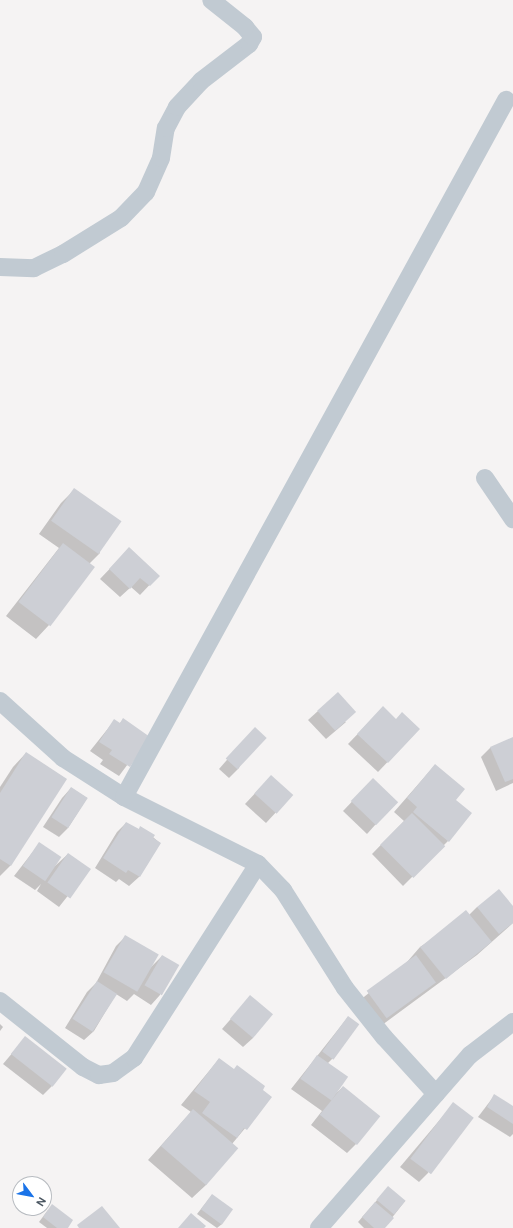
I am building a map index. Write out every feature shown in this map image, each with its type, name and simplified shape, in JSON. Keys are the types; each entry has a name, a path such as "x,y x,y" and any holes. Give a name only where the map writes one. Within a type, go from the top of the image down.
{"street":[{"path":"0,266 34,268 63,254 121,218 146,192 161,158 166,128 177,107 201,81 249,44 253,37 246,27 211,0"},
{"path":"124,798 506,100"},
{"path":"484,478 513,519"},
{"path":"0,701 63,758 124,798 258,864 283,890 345,988 384,1037 436,1094"},
{"path":"0,1001 83,1067 99,1075 113,1073 134,1058 258,864"},
{"path":"319,1228 470,1055 513,1022"}],"building":[{"path":"74,488 122,521 99,554 51,521"},
{"path":"63,543 95,567 50,626 18,602"},
{"path":"129,547 160,576 150,586 140,578 130,589 109,569"},
{"path":"338,692 356,712 335,731 317,711"},
{"path":"383,706 396,719 402,712 420,729 388,763 357,734"},
{"path":"123,718 150,737 130,767 109,754 112,750 99,742 114,719 120,723"},
{"path":"255,727 267,738 237,769 226,758"},
{"path":"513,737 513,779 505,782 490,747"},
{"path":"26,752 67,779 11,866 0,859 0,793"},
{"path":"435,764 465,789 456,800 472,813 449,842 413,812 417,807 407,798"},
{"path":"271,775 293,795 277,814 254,794"},
{"path":"373,778 398,802 376,825 351,801"},
{"path":"71,787 88,798 68,828 51,817"},
{"path":"412,813 445,846 413,878 380,845"},
{"path":"126,822 139,829 140,826 155,835 153,838 161,843 140,877 128,870 126,873 103,858"},
{"path":"39,842 61,857 45,881 23,866"},
{"path":"68,853 91,869 70,899 47,882"},
{"path":"499,889 513,906 513,923 499,934 477,907"},
{"path":"466,910 492,942 446,979 420,947"},
{"path":"125,935 159,954 137,992 104,972"},
{"path":"162,955 179,965 162,995 144,985"},
{"path":"416,955 436,983 387,1018 367,991"},
{"path":"97,981 117,994 93,1032 72,1019"},
{"path":"250,995 273,1014 253,1038 230,1019"},
{"path":"348,1016 359,1024 333,1060 322,1052"},
{"path":"25,1036 67,1069 53,1087 11,1054"},
{"path":"317,1055 348,1077 331,1101 300,1079"},
{"path":"219,1058 234,1069 237,1065 265,1086 263,1090 272,1097 247,1130 244,1128 237,1138 202,1113 210,1102 194,1091"},
{"path":"343,1086 380,1116 357,1145 320,1115"},
{"path":"494,1094 513,1106 513,1124 487,1107"},
{"path":"453,1102 474,1118 431,1174 410,1159"},
{"path":"193,1109 238,1148 206,1185 161,1146"},
{"path":"388,1186 406,1201 394,1215 376,1200"},
{"path":"212,1194 233,1209 222,1225 201,1209"},
{"path":"375,1202 394,1218 385,1228 374,1228 362,1217"},
{"path":"52,1204 73,1220 68,1228 57,1228 43,1217 52,1216"},
{"path":"102,1206 120,1228 79,1228 77,1225"},
{"path":"191,1213 206,1226 204,1228 178,1228"}]}
